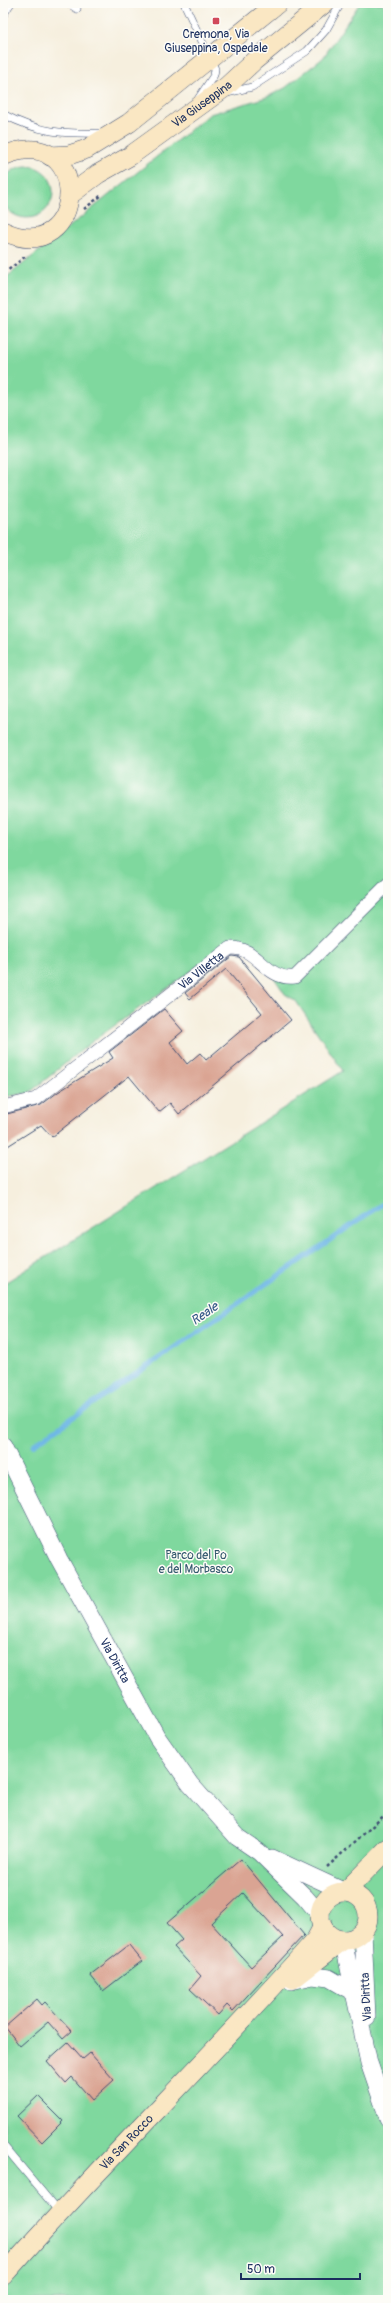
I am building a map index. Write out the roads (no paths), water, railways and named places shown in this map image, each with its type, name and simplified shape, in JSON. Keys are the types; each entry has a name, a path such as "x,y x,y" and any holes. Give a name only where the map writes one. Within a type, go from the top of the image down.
{"main road":[{"path":"8,150 28,149 50,156 69,155 87,149 116,132 278,3"},
{"name":"Via Giuseppina","path":"71,194 98,174 130,156 227,86 254,61 325,3"},
{"path":"3,249 15,241 41,236 53,229 63,219 69,207 71,194 68,179 61,166 50,156"},
{"path":"3,231 14,236 28,238"},
{"path":"345,1892 357,1896 362,1900 368,1915 363,1931 351,1939 343,1940 331,1936 322,1921 322,1908 331,1897 345,1892 387,1849"},
{"path":"362,1900 387,1849"},
{"name":"Via San Rocco","path":"3,2276 60,2212 253,2011 316,1938 322,1921"},
{"name":"Via San Rocco","path":"293,1978 343,1940"}],"street":[{"name":"Via Villetta","path":"3,1107 36,1099 230,948 244,950 275,975 286,978 295,977 388,884"},
{"name":"Via Diritta","path":"3,1446 59,1559 157,1737 190,1784 237,1837 259,1852 345,1892"},
{"name":"Via Diritta","path":"259,1852 312,1903 322,1921"},
{"name":"Via Diritta","path":"363,1931 369,2063"},
{"name":"Via Diritta","path":"343,1940 369,2063 388,2118"},
{"path":"293,1978 313,1976 329,1978 354,1992"},
{"name":"Via San Rocco","path":"253,2011 293,1978"}],"lane":[{"path":"3,15 11,3"},
{"path":"68,3 77,9"},
{"path":"184,3 215,69 214,75 192,111"},
{"path":"208,99 252,87 307,51 326,30 341,3"},
{"path":"3,114 44,131 64,134 116,132"},
{"path":"3,2145 60,2212"}],"waterway":[{"name":"Reale","path":"33,1445 388,1200"}],"place":[{"name":"Cremona, Via Giuseppina, Ospedale","path":"216,21"}],"park label":[{"name":"Parco del Po e del Morbasco","path":"196,1562"}]}
